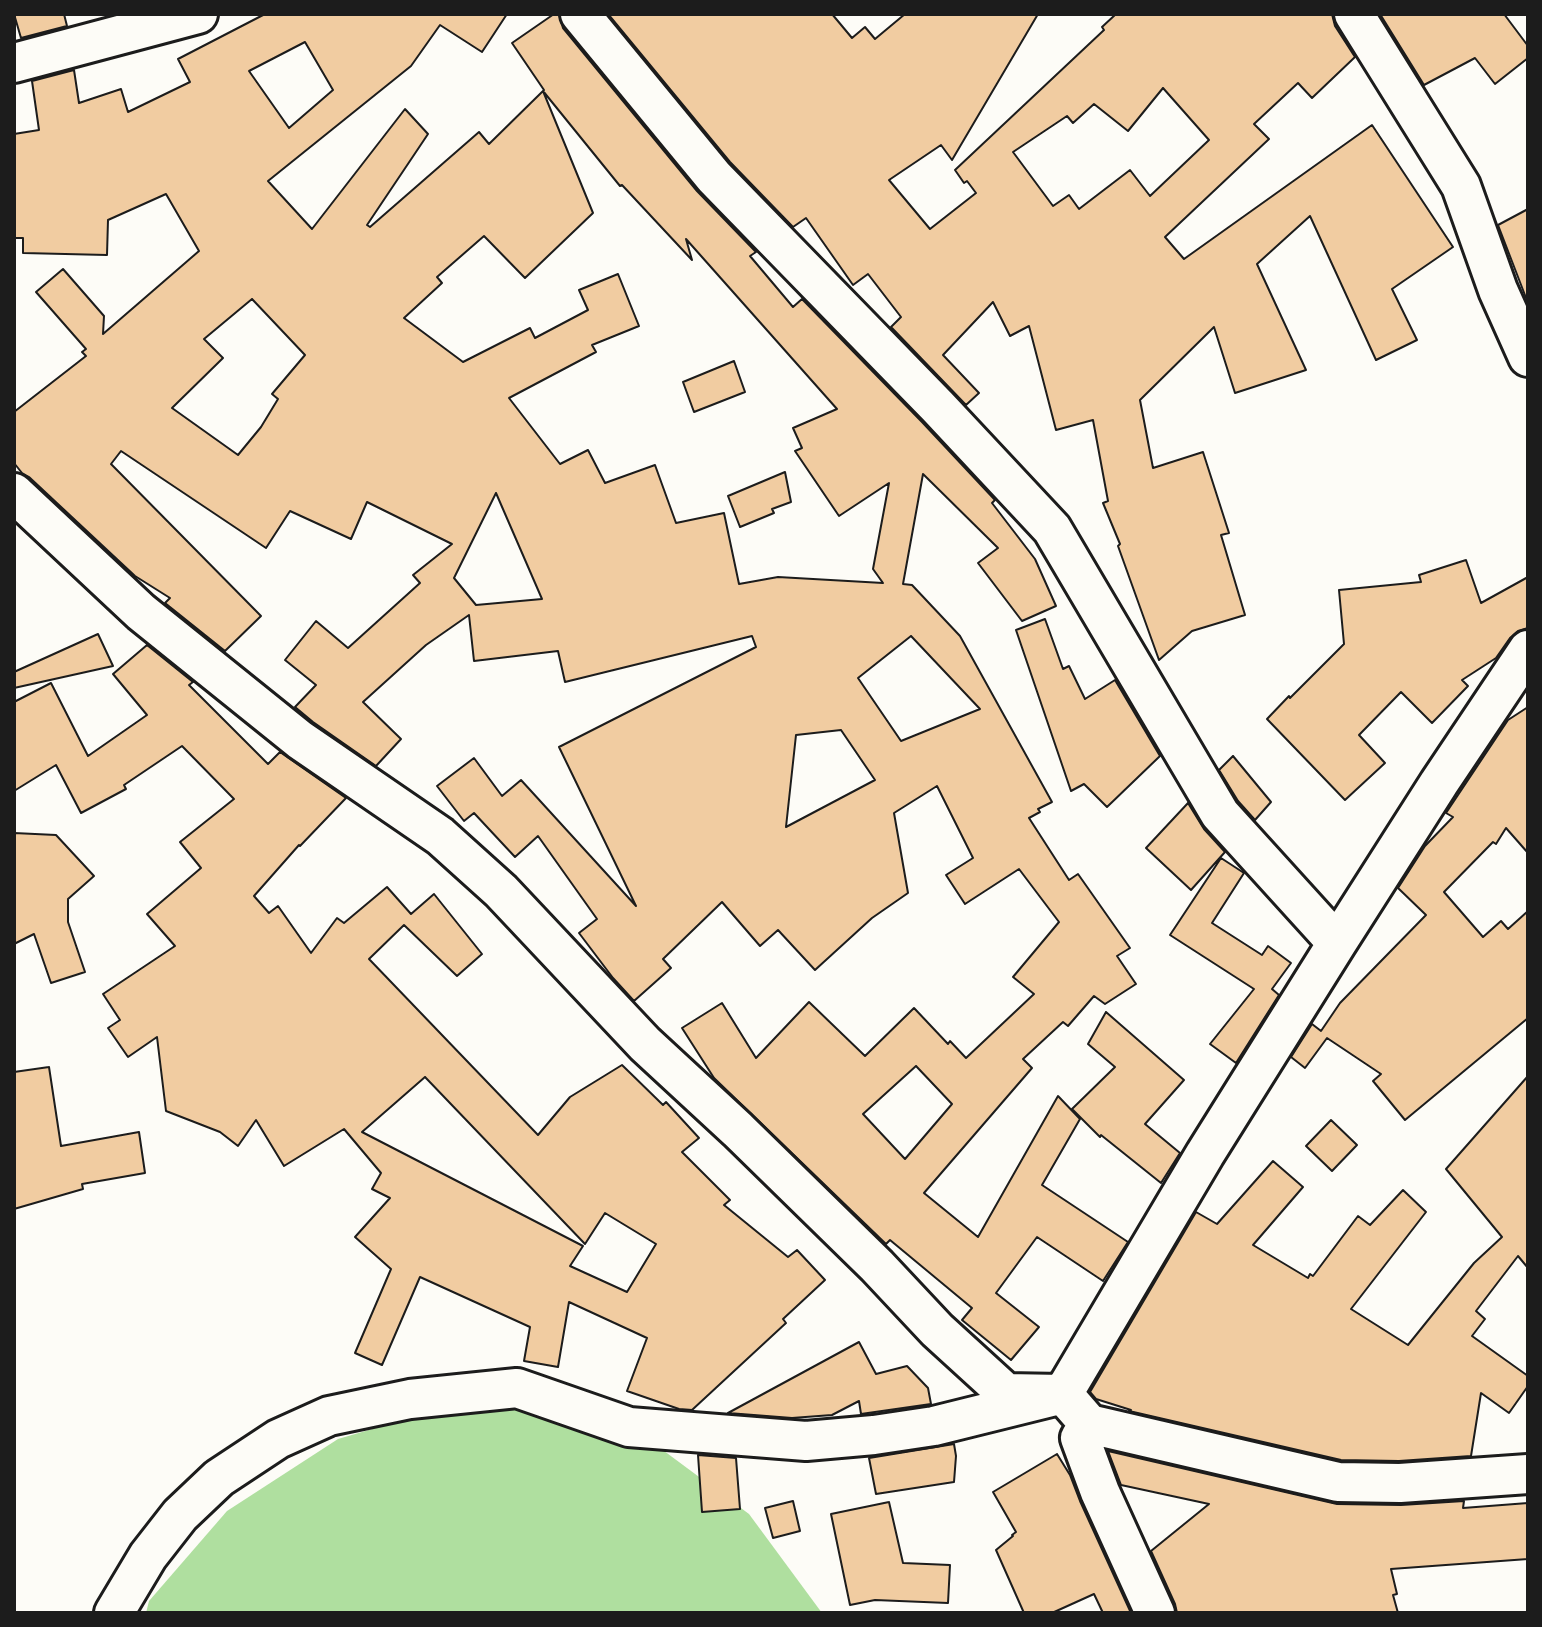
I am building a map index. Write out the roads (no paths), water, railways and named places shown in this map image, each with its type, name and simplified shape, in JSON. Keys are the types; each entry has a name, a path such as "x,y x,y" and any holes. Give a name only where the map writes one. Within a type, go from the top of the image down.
{"street":[{"path":"14,63 198,14"},
{"path":"580,14 714,177 1052,529 1220,814 1337,943"},
{"path":"1354,14 1461,186 1498,290 1528,357"},
{"path":"14,493 153,622 300,740 440,836 501,891 645,1044 738,1130 877,1266 937,1330 1006,1393 1063,1394 1089,1424 1338,1482 1400,1483 1528,1474"},
{"path":"114,1613 156,1546 180,1515 219,1478 278,1439 329,1416 410,1399 517,1388 629,1427 806,1441 934,1426 1063,1394 1205,1154 1439,783 1528,650"},
{"path":"1089,1424 1080,1438 1100,1492 1155,1613"}]}
